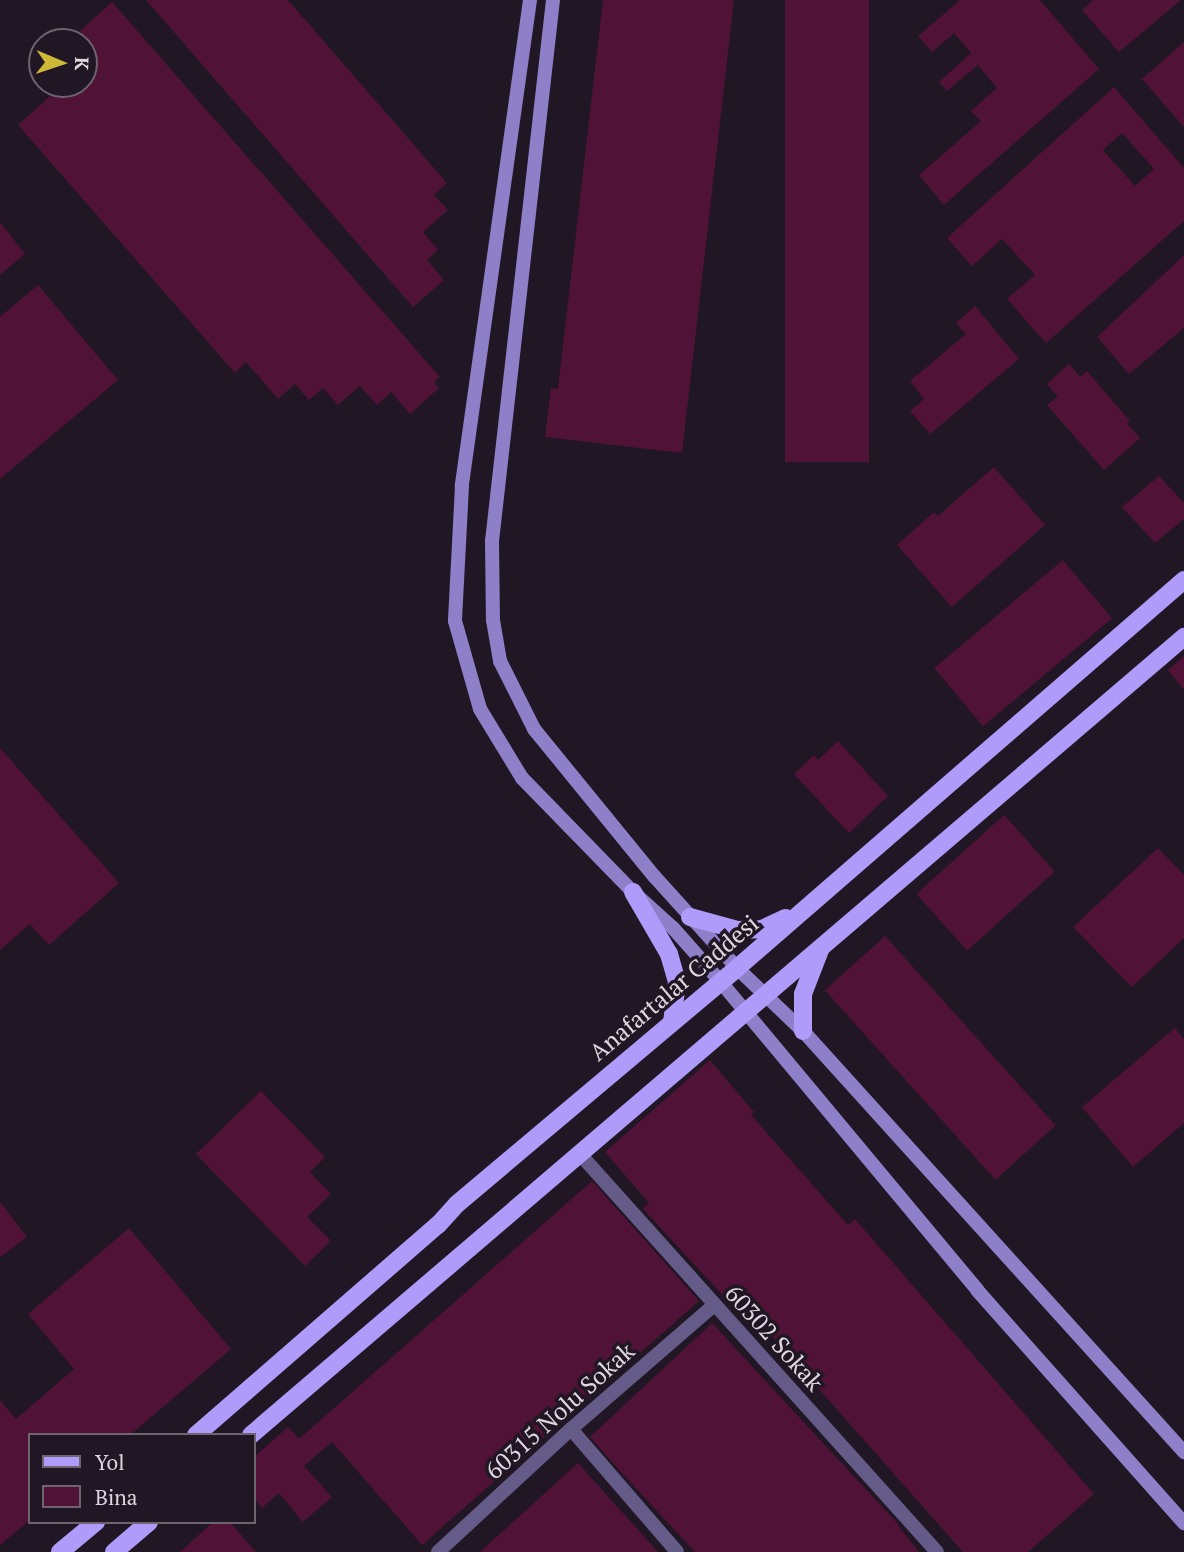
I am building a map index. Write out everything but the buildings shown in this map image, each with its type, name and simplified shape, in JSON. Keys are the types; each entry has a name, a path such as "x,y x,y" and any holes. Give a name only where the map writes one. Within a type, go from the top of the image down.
{"main road":[{"path":"530,0 462,486 455,621 480,709 522,778 633,892 673,928 745,1010 976,1290 1184,1523"},
{"path":"553,0 492,541 493,620 500,661 534,729 690,917 737,968 803,1031 1184,1452"},
{"name":"Anafartalar Caddesi","path":"199,1433 438,1225 457,1204 737,968 1184,580"},
{"path":"253,1433 1184,637"},
{"path":"633,892 669,954 677,982 672,1021"},
{"path":"690,917 738,930 762,929 802,911"},
{"path":"803,1031 803,994 821,945"},
{"path":"60,1552 94,1524"},
{"path":"114,1552 147,1524"}],"street":[{"name":"60302 Sokak","path":"579,1153 937,1552"},
{"name":"60315 Nolu Sokak","path":"438,1552 571,1429 714,1305"},
{"path":"571,1429 677,1552"}]}
